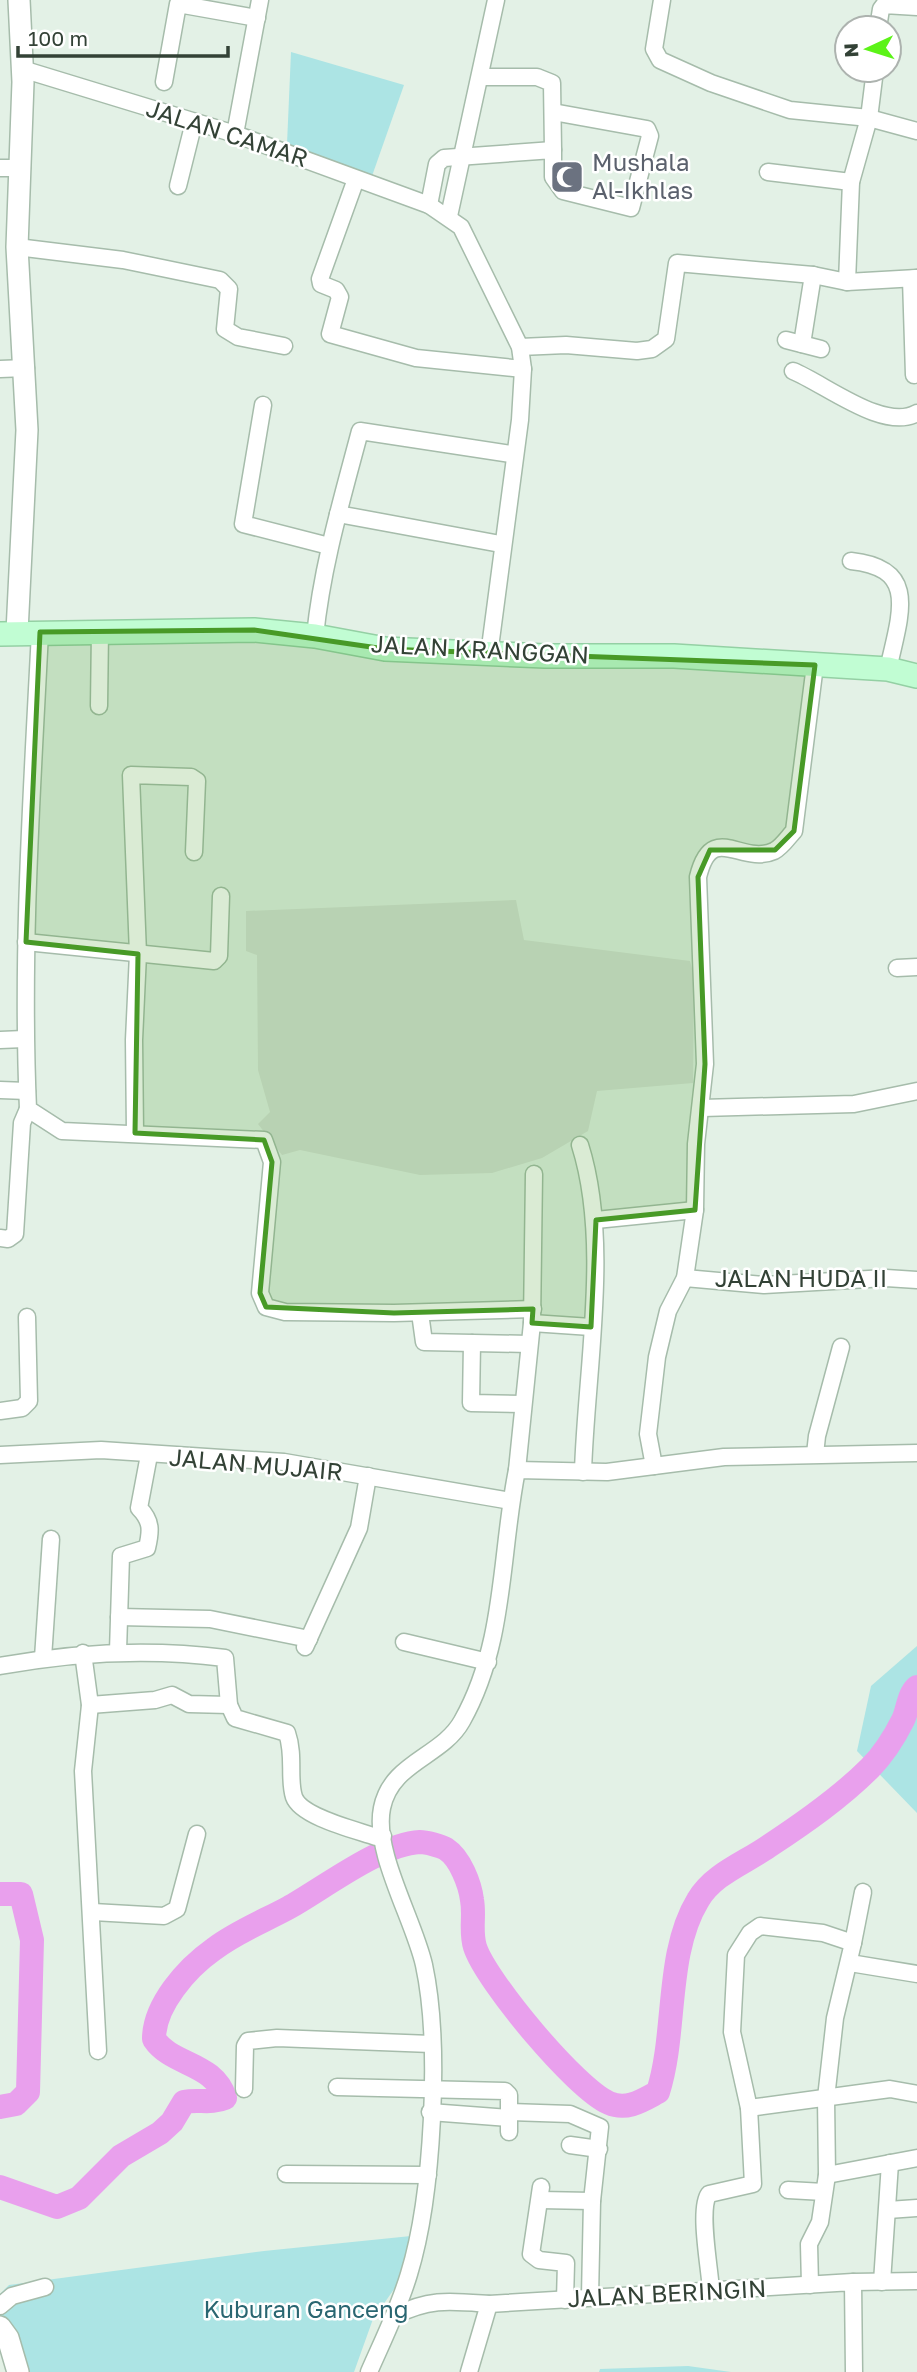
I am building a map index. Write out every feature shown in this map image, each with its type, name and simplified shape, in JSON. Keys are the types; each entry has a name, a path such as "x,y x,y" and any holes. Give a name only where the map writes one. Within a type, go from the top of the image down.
{"main road":[{"name":"JALAN KRANGGAN","path":"19,633 254,630 315,636 384,649 489,655 663,656 888,669 917,676"}],"street":[{"path":"0,1238 8,1239 15,1234 22,1123 28,1109 24,1039 26,942 19,633 27,430 26,368 17,247 22,168 19,0"},
{"path":"235,134 260,0"},
{"path":"449,216 465,156 496,0"},
{"path":"662,0 654,49 660,60 711,83 790,110 869,118 917,131"},
{"path":"164,82 178,4 257,18"},
{"path":"880,14 884,5 917,7"},
{"name":"JALAN CAMAR","path":"22,69 235,134 281,142 356,179 429,205 449,216 471,244 520,347 523,369 520,420 489,655"},
{"path":"481,77 546,78 552,83 553,177 563,191 631,208 650,136 647,129 553,112"},
{"path":"847,282 851,182 869,118 873,84"},
{"path":"178,186 194,122"},
{"path":"429,205 437,164 444,158 553,150"},
{"path":"0,168 22,168"},
{"path":"768,173 851,182"},
{"path":"356,179 320,279 336,290 340,297 330,334 416,358 523,369"},
{"path":"17,247 123,260 220,280 229,289 225,330 239,337 284,346"},
{"path":"520,347 566,345 652,349 666,339 677,263 813,275 847,282 917,278"},
{"path":"802,344 813,275"},
{"path":"914,375 911,279 917,278"},
{"path":"786,340 821,349"},
{"path":"0,369 26,368"},
{"path":"793,371 818,381 869,410 896,419 917,413"},
{"path":"263,405 243,524 329,546"},
{"path":"315,636 320,589 329,546 360,430 511,454"},
{"path":"338,514 495,543"},
{"path":"851,561 894,569 907,587 907,598 888,669"},
{"path":"99,706 100,630"},
{"path":"654,1466 648,1434 657,1357 668,1311 685,1278 695,1210 696,1144 702,1108 705,1055 698,877 701,863 710,850 720,847 758,853 775,850 794,831 815,665"},
{"path":"135,1133 134,1040 138,954 131,775 191,777 197,781 194,852"},
{"path":"26,942 217,960 221,896"},
{"path":"897,968 917,967"},
{"path":"0,1040 24,1039"},
{"path":"0,1090 27,1091"},
{"path":"702,1108 854,1104 917,1091"},
{"path":"28,1109 62,1131 264,1140 272,1162 260,1293 266,1307 285,1312 532,1316 591,1327"},
{"path":"580,1145 589,1174 596,1220 583,1472"},
{"path":"369,2372 410,2274 428,2175 431,2091 429,1992 414,1930 383,1839 382,1808 393,1781 451,1736 462,1722 488,1662 505,1569 532,1316 534,1174"},
{"path":"596,1220 695,1210"},
{"name":"JALAN HUDA II","path":"685,1278 764,1285 886,1278 917,1280"},
{"path":"420,1313 424,1342 529,1343"},
{"path":"0,1411 22,1408 29,1401 27,1317"},
{"path":"472,1343 471,1403 523,1404"},
{"path":"815,1454 817,1436 841,1347"},
{"name":"JALAN MUJAIR","path":"0,1455 101,1450 284,1462 511,1501"},
{"path":"517,1470 583,1472 724,1457 815,1454 917,1458"},
{"path":"118,1651 121,1556 147,1548 151,1530 147,1517 139,1508 149,1455"},
{"path":"119,1617 210,1619 306,1644 359,1528 368,1476"},
{"path":"43,1658 51,1539"},
{"path":"404,1642 488,1662"},
{"path":"0,1666 43,1658 118,1651 175,1652 225,1658 229,1705 234,1718 287,1732 293,1751 294,1796 302,1810 383,1839"},
{"path":"83,1653 90,1705 83,1771 93,1912 98,2051"},
{"path":"90,1705 155,1700 172,1695 190,1704 229,1705"},
{"path":"93,1912 164,1916 177,1909 197,1834"},
{"path":"810,2286 809,2245 820,2222 827,2175 826,2098 835,2018 863,1892"},
{"path":"711,2291 704,2205 709,2194 753,2184 749,2108 732,2032 736,1955 750,1933 760,1926 823,1933 853,1943"},
{"path":"849,1963 917,1974"},
{"path":"244,2089 245,2046 248,2041 277,2038 431,2044"},
{"path":"337,2087 505,2091 509,2095 509,2121"},
{"path":"749,2108 890,2089 917,2094"},
{"path":"430,2112 509,2121 578,2115 600,2127 592,2201 590,2297"},
{"path":"570,2145 599,2149"},
{"path":"827,2175 903,2160 888,2210 882,2282"},
{"path":"286,2174 428,2175"},
{"path":"788,2190 824,2192"},
{"path":"565,2300 566,2263 539,2260 531,2254 534,2220 541,2193 592,2201"},
{"path":"888,2210 917,2208"},
{"path":"853,2281 854,2372"},
{"name":"JALAN BERINGIN","path":"394,2316 435,2301 489,2304 810,2286 853,2281 917,2281"},
{"path":"0,2306 12,2297 45,2287"},
{"path":"469,2372 489,2304"},
{"path":"0,2327 8,2338 18,2372"}],"highlighted area":[{"path":"254,630 385,649 815,665 794,831 775,850 710,850 698,877 705,1064 695,1210 596,1220 591,1327 532,1323 533,1309 394,1313 266,1307 260,1293 272,1162 264,1140 135,1133 138,954 26,942 40,632"}],"shaded area":[{"path":"516,900 524,940 690,961 694,976 693,1083 597,1091 588,1131 542,1158 492,1173 420,1175 300,1150 282,1155 258,1124 270,1112 258,1070 257,955 246,951 246,911"}],"green space":[{"path":"291,52 404,85 372,176 287,144"},
{"path":"917,1646 917,1813 857,1751 871,1686"},
{"name":"Kuburan Ganceng","path":"411,2236 397,2285 373,2319 354,2372 22,2372 14,2339 0,2315 0,2294 9,2285 264,2251"},
{"path":"688,2366 731,2372 599,2372 600,2369"}],"waterway":[{"path":"0,2187 57,2207 79,2198 121,2156 160,2133 172,2122 184,2102 225,2098 212,2077 171,2055 154,2039 160,2013 174,1988 193,1966 231,1937 288,1908 370,1858 388,1850 420,1842 446,1849 460,1865 471,1894 475,1947 496,1984 555,2056 594,2094 609,2103 628,2105 658,2092 668,2045 680,1944 698,1900 721,1876 808,1819 870,1768 896,1733 917,1687"},
{"path":"0,1894 21,1894 32,1940 28,2092 16,2104 0,2107"}],"place":[{"name":"Mushala Al-Ikhlas","path":"567,177"}]}
